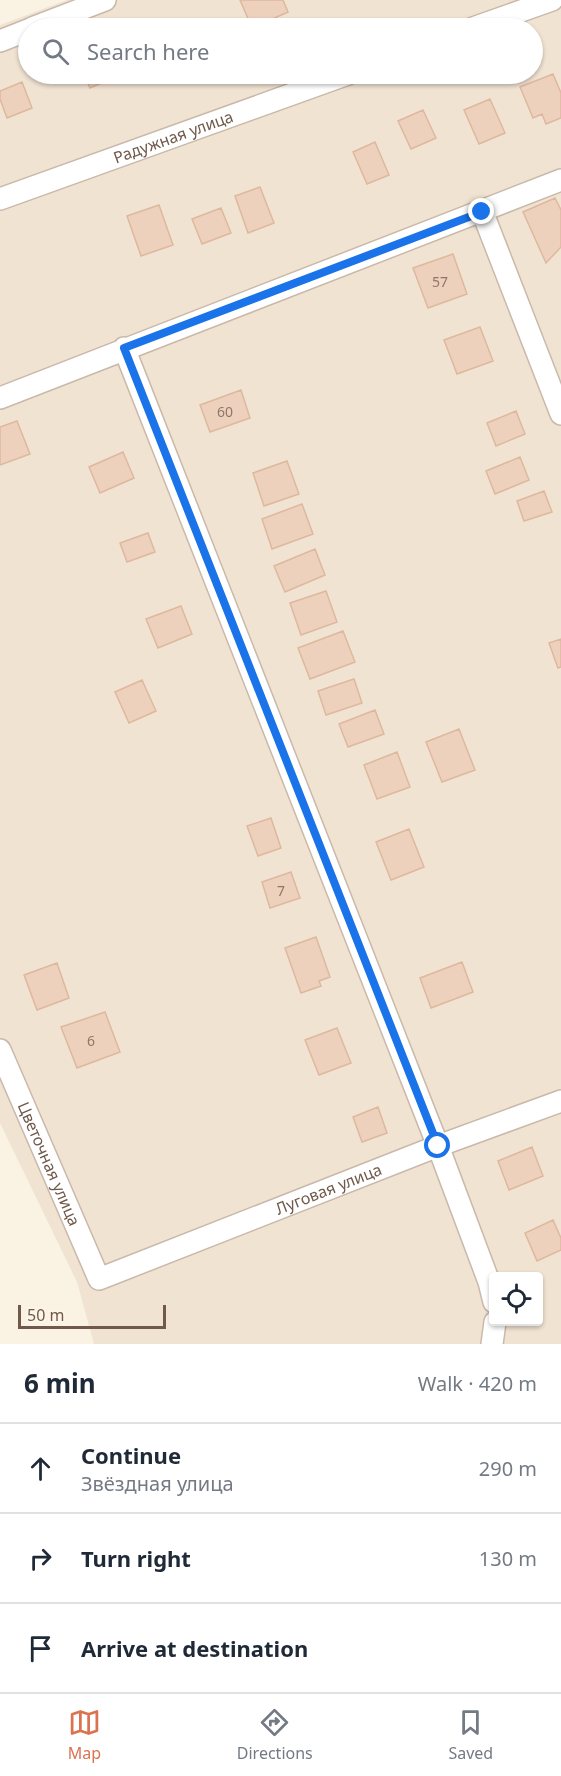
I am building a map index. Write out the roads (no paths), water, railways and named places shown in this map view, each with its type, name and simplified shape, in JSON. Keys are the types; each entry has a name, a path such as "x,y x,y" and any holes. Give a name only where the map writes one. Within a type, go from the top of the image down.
{"street":[{"path":"58,18 105,0"},
{"path":"501,18 552,0"},
{"path":"0,41 18,34"},
{"name":"Радужная улица","path":"0,199 320,84"},
{"path":"0,398 561,180"},
{"path":"482,212 561,414"},
{"path":"124,348 438,1146 489,1282"},
{"name":"Цветочная улица","path":"0,1050 99,1279"},
{"name":"Луговая улица","path":"99,1279 438,1146 561,1101"},
{"path":"492,1344 494,1326"}]}
